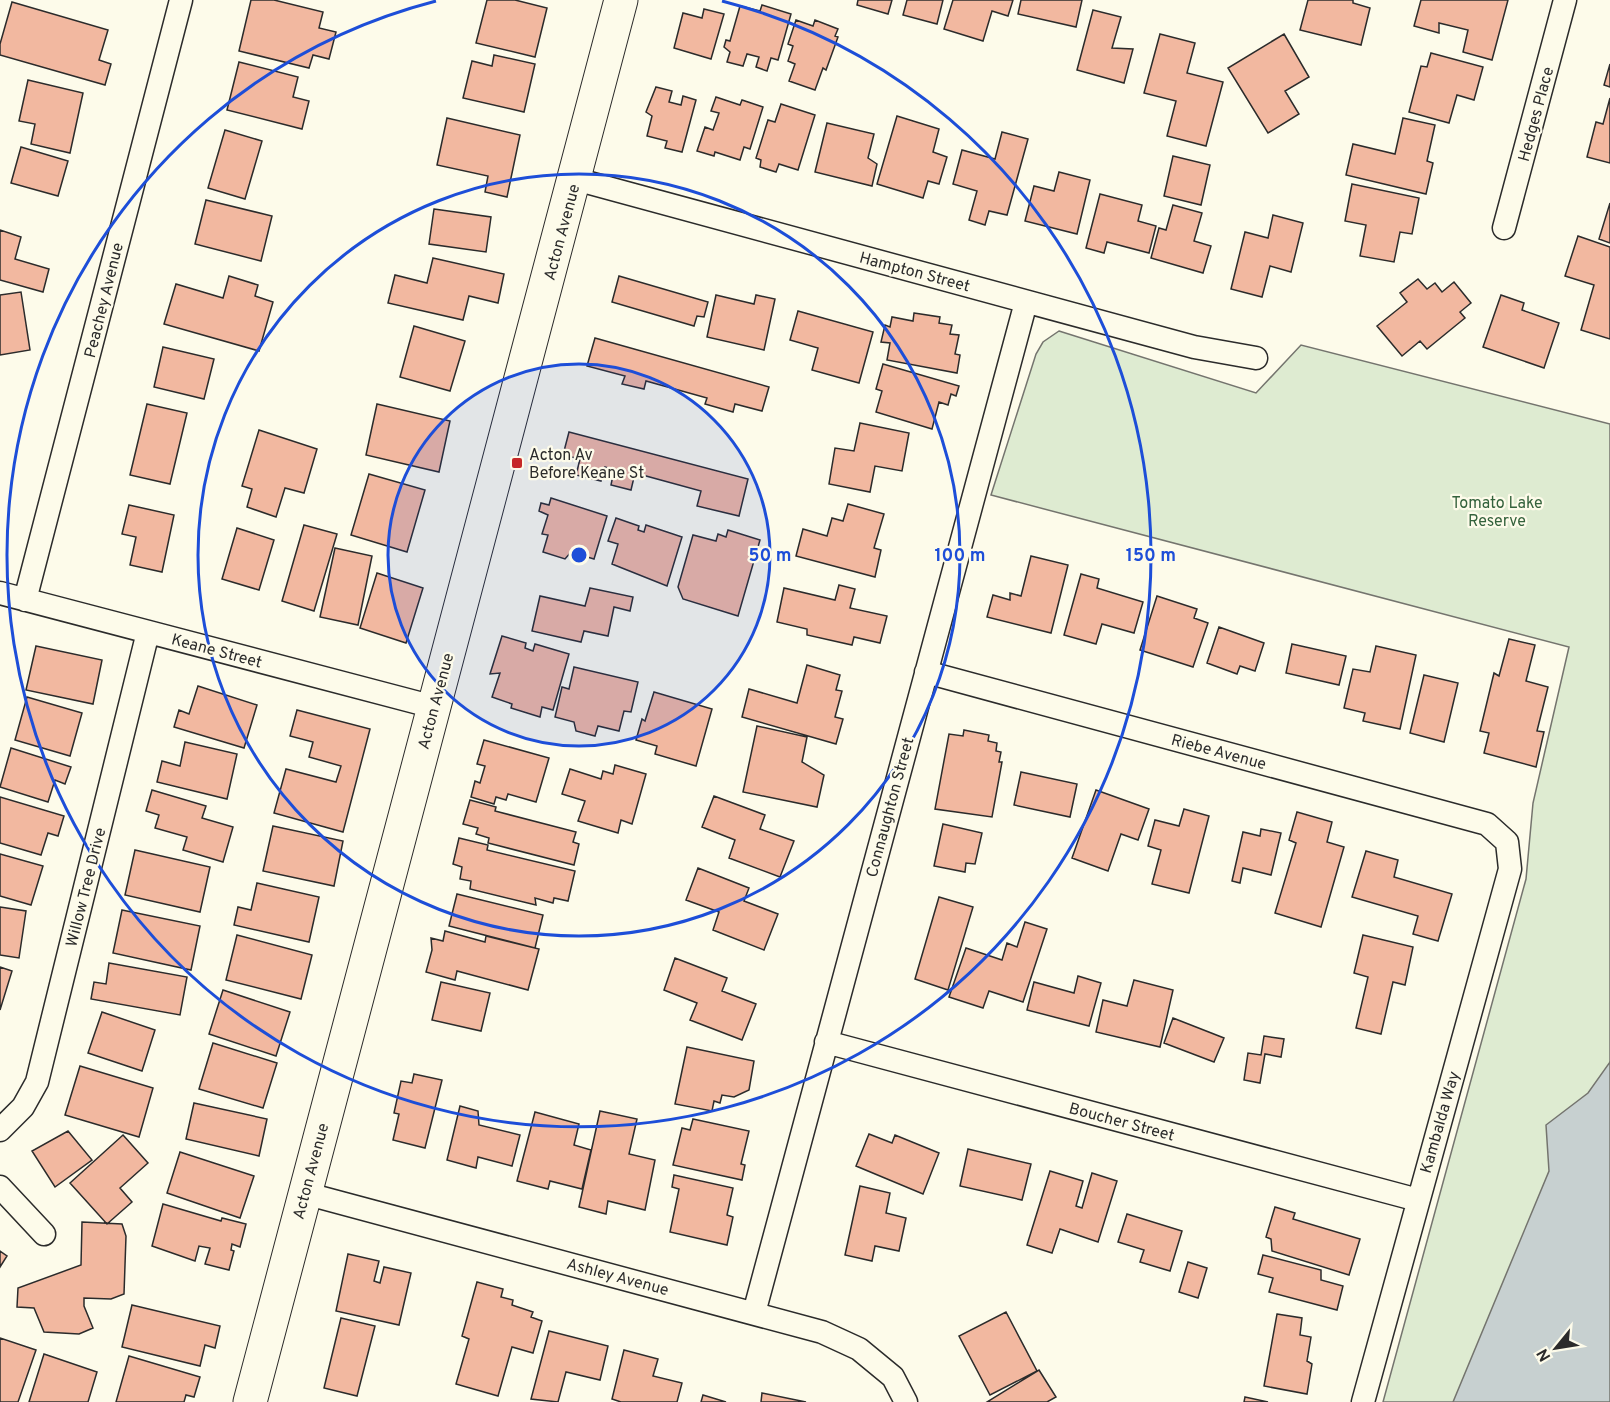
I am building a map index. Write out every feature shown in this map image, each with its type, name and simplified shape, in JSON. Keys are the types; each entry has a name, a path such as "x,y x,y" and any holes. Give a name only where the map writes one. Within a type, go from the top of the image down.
{"street":[{"name":"Peachey Avenue","path":"26,600 181,0"},
{"name":"Acton Avenue","path":"250,1402 621,0"},
{"name":"Hedges Place","path":"1504,228 1565,0"},
{"name":"Hampton Street","path":"575,179 1194,347 1256,358"},
{"name":"Connaughton Street","path":"754,1312 1026,302"},
{"name":"Keane Street","path":"0,593 434,707"},
{"name":"Willow Tree Drive","path":"0,1130 23,1107 37,1082 148,632"},
{"name":"Riebe Avenue","path":"926,672 1487,824 1507,842"},
{"name":"Kambalda Way","path":"1363,1402 1510,869 1507,842"},
{"name":"Boucher Street","path":"826,1042 1418,1200"},
{"path":"0,1187 44,1234"},
{"name":"Ashley Avenue","path":"304,1193 822,1332 859,1349 893,1377 906,1402"}],"green space":[{"name":"Tomato Lake Reserve","path":"1059,331 1256,393 1301,345 1610,424 1610,1402 1383,1402 1526,879 1533,803 1569,647 991,495 1036,354 1043,342"}],"shaded area":[{"path":"1610,1062 1610,1402 1453,1402 1549,1171 1546,1125 1588,1093"}],"building":[{"path":"251,0 274,0 323,12 319,28 336,32 329,59 313,55 309,68 239,51"},
{"path":"487,0 515,0 547,8 535,57 476,43"},
{"path":"858,0 892,0 888,14 857,5"},
{"path":"907,0 943,0 937,24 903,15"},
{"path":"953,0 1013,0 1008,16 992,11 983,41 944,29"},
{"path":"1021,0 1082,0 1076,27 1018,14"},
{"path":"1308,0 1353,0 1353,3 1370,8 1361,45 1300,30"},
{"path":"1421,0 1508,0 1492,60 1463,52 1468,30 1439,23 1439,33 1414,26"},
{"path":"12,2 108,30 99,60 111,64 105,85 0,55 0,44"},
{"path":"762,5 791,14 778,60 771,58 767,71 756,67 759,57 747,54 743,66 727,62 730,52 724,47 726,40 730,41 740,6 760,11"},
{"path":"704,9 724,14 711,59 674,48 683,13 702,18"},
{"path":"1093,10 1121,17 1112,48 1133,49 1124,83 1077,70"},
{"path":"796,20 813,26 815,20 838,29 835,36 838,37 826,70 823,68 815,90 789,81 795,64 788,61 793,46 788,44"},
{"path":"1160,34 1195,43 1187,73 1223,82 1206,146 1167,136 1176,101 1144,93"},
{"path":"1284,34 1309,77 1285,91 1299,114 1268,133 1228,68"},
{"path":"1431,53 1483,67 1474,100 1457,95 1449,123 1409,112 1421,66 1427,67"},
{"path":"494,55 535,64 524,112 463,98 472,61 492,66"},
{"path":"239,62 298,77 293,97 309,101 302,129 227,110"},
{"path":"1610,64 1610,87 1604,85"},
{"path":"28,80 83,93 70,153 31,144 35,124 19,121"},
{"path":"656,87 672,91 669,102 681,105 683,96 696,100 682,152 665,148 667,141 647,136 652,116 646,112"},
{"path":"716,97 740,105 742,100 763,107 750,149 744,147 740,160 715,152 714,156 697,151 705,127 713,130 719,113 711,111"},
{"path":"1610,98 1610,163 1587,157 1596,122 1603,124"},
{"path":"781,104 815,115 798,170 779,164 776,172 760,167 761,160 756,158 768,120 775,122"},
{"path":"897,116 939,129 933,152 947,157 939,184 928,181 923,198 877,184"},
{"path":"447,118 520,135 507,197 485,192 488,176 437,165"},
{"path":"1403,118 1435,125 1427,161 1433,163 1426,194 1346,175 1353,144 1395,154"},
{"path":"827,123 874,134 868,158 877,164 872,186 815,172"},
{"path":"225,130 262,141 245,199 208,188"},
{"path":"1002,132 1028,139 1007,215 989,211 985,225 969,220 977,191 953,184 962,150 995,159"},
{"path":"21,147 68,161 58,196 11,183"},
{"path":"1173,156 1210,165 1201,205 1164,196"},
{"path":"1059,172 1090,180 1077,234 1025,221 1034,186 1054,191"},
{"path":"1352,184 1419,198 1412,234 1400,232 1394,262 1360,256 1366,225 1345,221"},
{"path":"1100,194 1142,205 1138,221 1156,226 1149,253 1107,242 1104,253 1086,248"},
{"path":"206,200 272,216 261,261 195,244"},
{"path":"1610,203 1610,243 1599,239"},
{"path":"1173,205 1202,213 1194,241 1211,246 1203,273 1151,258 1159,228 1166,230"},
{"path":"434,209 491,217 486,252 429,244"},
{"path":"1273,215 1303,223 1291,272 1270,266 1262,297 1231,289 1245,232 1268,238"},
{"path":"0,230 21,237 15,259 49,269 43,292 0,280"},
{"path":"1578,236 1610,247 1610,339 1581,330 1594,285 1565,276"},
{"path":"433,258 504,274 498,303 469,296 463,320 388,303 395,275 427,283"},
{"path":"229,276 258,285 255,296 273,302 259,351 164,324 176,284 223,298"},
{"path":"619,276 708,302 704,317 697,316 694,326 612,302"},
{"path":"1418,279 1427,289 1435,283 1442,292 1454,282 1471,303 1460,312 1465,318 1427,349 1420,341 1402,356 1377,326 1407,302 1400,293"},
{"path":"21,292 30,350 0,355 0,295"},
{"path":"716,295 754,304 756,295 775,299 764,350 707,337"},
{"path":"1501,295 1524,303 1522,310 1559,323 1544,368 1483,347"},
{"path":"798,311 873,332 859,383 812,370 818,348 790,340"},
{"path":"914,313 940,317 939,323 952,325 950,334 959,335 955,354 960,355 957,373 887,360 890,343 881,342 885,325 890,327 892,317 913,321"},
{"path":"414,326 465,341 450,391 400,377"},
{"path":"595,338 769,387 762,411 735,404 733,412 705,404 707,398 646,381 644,389 622,384 625,376 587,366"},
{"path":"163,347 214,359 204,399 154,387"},
{"path":"883,364 959,386 956,396 951,394 948,405 939,402 932,429 876,412 882,391 876,389"},
{"path":"147,404 187,413 170,484 130,475"},
{"path":"377,404 450,421 439,472 366,455"},
{"path":"860,423 909,433 902,471 875,466 870,492 829,484 835,448 854,451"},
{"path":"259,430 317,449 304,493 285,488 276,517 247,507 252,489 242,486"},
{"path":"569,432 748,479 739,516 697,506 701,491 635,473 631,490 611,485 614,470 605,467 601,481 576,475 580,459 563,455"},
{"path":"369,474 425,490 407,552 351,535"},
{"path":"551,498 607,516 594,559 571,552 565,559 543,552 548,535 542,534 548,515 539,511 541,503 549,505"},
{"path":"848,504 884,514 874,548 881,550 875,577 796,556 803,529 827,536 832,518 843,521"},
{"path":"129,505 174,515 162,572 130,565 136,537 122,534"},
{"path":"616,518 639,526 638,530 644,532 646,525 682,537 667,586 612,564 618,544 608,541"},
{"path":"304,525 337,534 314,611 282,601"},
{"path":"237,528 274,540 259,590 222,579"},
{"path":"728,530 760,540 738,616 683,599 678,587 693,535 716,541 718,534 726,537"},
{"path":"335,548 372,556 358,625 320,617"},
{"path":"1031,556 1068,565 1051,633 987,617 993,595 1010,600 1010,593 1021,596"},
{"path":"377,573 423,588 406,643 360,628"},
{"path":"1081,574 1099,579 1097,588 1143,602 1134,633 1102,624 1096,644 1064,635"},
{"path":"839,585 855,589 850,608 887,616 880,643 854,637 852,645 807,635 807,629 777,622 784,588 835,600"},
{"path":"590,588 633,597 630,611 614,607 608,636 584,631 581,642 532,631 540,596 585,606"},
{"path":"1157,596 1197,609 1194,618 1208,623 1193,667 1140,650"},
{"path":"1219,627 1264,643 1255,671 1240,666 1237,674 1207,663"},
{"path":"502,636 526,643 525,648 533,651 535,644 569,654 553,710 542,707 540,717 511,708 512,704 492,697 500,673 490,674"},
{"path":"1509,639 1535,645 1526,681 1548,687 1537,731 1544,732 1536,767 1484,753 1489,733 1480,731 1494,673 1499,676"},
{"path":"1292,644 1346,656 1339,685 1286,673"},
{"path":"36,646 102,660 93,704 26,690"},
{"path":"1376,646 1416,655 1400,729 1363,721 1365,713 1344,708 1353,669 1370,672"},
{"path":"807,665 840,675 836,690 842,691 835,717 843,719 836,744 742,717 749,689 797,703"},
{"path":"574,667 638,682 631,712 624,711 619,731 598,726 595,736 576,731 574,722 555,717 562,687 569,689"},
{"path":"1424,675 1458,683 1444,742 1410,733"},
{"path":"198,686 257,705 244,748 174,727 179,710 189,714"},
{"path":"654,692 712,709 696,766 655,754 657,746 636,740"},
{"path":"27,697 82,713 70,756 15,740"},
{"path":"297,710 370,729 343,832 274,813 286,769 336,782 341,766 309,757 313,742 290,736"},
{"path":"757,726 807,737 802,762 824,775 817,807 743,792"},
{"path":"964,730 989,735 988,741 997,743 996,751 1001,752 999,762 1002,762 992,817 935,809 949,734 963,736"},
{"path":"484,740 549,758 536,802 508,794 506,800 496,797 494,804 471,797 475,781 480,783 485,766 477,764"},
{"path":"185,742 237,754 227,799 157,782 162,761 180,766"},
{"path":"11,748 71,767 65,784 55,780 48,802 0,787"},
{"path":"615,765 646,774 632,824 621,820 618,833 578,821 585,801 562,794 570,769 601,779 603,771 613,774"},
{"path":"1021,772 1077,784 1070,817 1014,805"},
{"path":"152,790 206,806 202,818 233,827 223,862 183,850 187,837 155,828 159,815 146,811"},
{"path":"1096,790 1149,809 1138,840 1121,834 1108,871 1072,858"},
{"path":"714,796 765,815 760,829 794,841 780,877 729,858 735,840 702,827"},
{"path":"0,797 64,816 58,836 48,833 41,855 0,843"},
{"path":"470,800 496,807 495,811 576,832 573,842 579,844 574,865 488,843 489,838 476,834 478,828 463,824"},
{"path":"1184,809 1209,816 1189,893 1152,884 1161,850 1148,846 1155,820 1179,826"},
{"path":"1297,812 1332,822 1327,842 1344,847 1321,927 1275,913 1296,843 1289,840"},
{"path":"943,824 982,833 975,864 966,863 965,872 934,866"},
{"path":"273,826 343,841 334,886 263,871"},
{"path":"1261,829 1281,833 1271,875 1243,868 1240,883 1232,881 1243,832 1260,836"},
{"path":"459,838 488,845 487,850 575,871 568,901 554,898 553,903 535,898 536,905 470,889 471,881 460,879 462,867 453,864"},
{"path":"135,850 210,867 200,912 125,895"},
{"path":"1366,851 1398,860 1394,877 1452,894 1438,941 1413,934 1418,916 1352,897"},
{"path":"0,854 43,866 31,905 0,896"},
{"path":"698,868 749,888 744,901 778,914 764,950 713,930 719,912 686,900"},
{"path":"257,883 319,897 309,942 234,925 238,907 251,910"},
{"path":"457,894 543,915 535,948 449,926"},
{"path":"939,897 973,907 948,990 915,979"},
{"path":"0,907 26,911 19,958 0,955"},
{"path":"122,910 200,926 191,970 113,953"},
{"path":"1025,922 1047,929 1023,1002 989,991 983,1008 949,997 966,948 1002,960 1007,943 1017,947"},
{"path":"445,931 485,942 486,936 539,949 528,990 457,971 455,980 426,972 432,950 431,938 443,941"},
{"path":"237,935 312,955 301,999 226,980"},
{"path":"1363,935 1413,947 1405,985 1393,982 1381,1034 1356,1028 1368,977 1354,973"},
{"path":"675,958 727,978 722,991 756,1004 742,1040 690,1020 697,1003 664,990"},
{"path":"109,963 187,977 180,1015 91,999 94,982 106,984"},
{"path":"0,967 12,971 0,1010"},
{"path":"1078,976 1101,983 1089,1026 1027,1010 1034,982 1074,993"},
{"path":"1134,980 1173,990 1160,1047 1096,1032 1103,1000 1127,1006"},
{"path":"441,982 490,993 481,1031 432,1020"},
{"path":"223,990 290,1012 276,1056 209,1034"},
{"path":"102,1012 155,1030 142,1071 88,1053"},
{"path":"1173,1018 1224,1038 1214,1062 1164,1043"},
{"path":"1264,1036 1284,1039 1281,1057 1265,1054 1260,1083 1244,1080 1248,1053 1261,1055"},
{"path":"213,1043 277,1063 263,1108 199,1089"},
{"path":"687,1047 754,1061 749,1090 734,1097 722,1095 720,1103 714,1101 712,1111 675,1104"},
{"path":"80,1066 153,1088 139,1137 65,1115"},
{"path":"414,1074 442,1080 425,1148 393,1140 399,1114 394,1113 401,1081 412,1083"},
{"path":"194,1103 267,1119 259,1156 186,1139"},
{"path":"460,1106 478,1111 479,1125 520,1135 512,1166 478,1157 476,1168 447,1160"},
{"path":"600,1111 637,1119 629,1154 655,1160 645,1210 608,1201 606,1214 579,1207"},
{"path":"535,1112 579,1124 574,1145 591,1150 582,1189 550,1181 548,1189 517,1181"},
{"path":"693,1119 749,1131 741,1164 745,1165 742,1180 673,1165 682,1128 690,1130"},
{"path":"68,1131 92,1160 55,1187 32,1151"},
{"path":"869,1134 892,1143 895,1135 939,1153 923,1194 856,1166"},
{"path":"123,1135 148,1163 120,1188 132,1202 107,1224 70,1183"},
{"path":"968,1149 1031,1164 1022,1200 960,1186"},
{"path":"180,1152 254,1176 240,1218 167,1193"},
{"path":"1050,1171 1083,1181 1076,1206 1082,1208 1092,1173 1117,1181 1098,1242 1060,1229 1052,1253 1027,1245"},
{"path":"674,1175 733,1188 727,1215 733,1217 727,1245 670,1232 679,1189 672,1187"},
{"path":"860,1186 890,1193 886,1213 906,1218 899,1251 875,1246 872,1261 845,1255"},
{"path":"163,1204 221,1221 222,1218 246,1224 240,1247 232,1244 231,1250 234,1251 229,1270 205,1264 210,1248 199,1246 195,1261 152,1246"},
{"path":"1275,1207 1295,1213 1293,1219 1360,1239 1349,1275 1272,1251 1271,1239 1266,1237"},
{"path":"1127,1214 1182,1231 1170,1271 1140,1262 1144,1250 1118,1242"},
{"path":"82,1222 122,1224 126,1236 124,1294 111,1299 84,1298 84,1306 93,1328 79,1334 44,1332 34,1308 17,1307 18,1288 81,1265"},
{"path":"0,1251 7,1256 0,1267"},
{"path":"348,1254 379,1261 374,1281 380,1283 384,1267 411,1273 399,1325 336,1311"},
{"path":"1263,1255 1321,1270 1321,1280 1343,1286 1337,1310 1269,1292 1273,1278 1258,1274"},
{"path":"1188,1262 1207,1268 1198,1298 1179,1292"},
{"path":"477,1282 503,1289 501,1297 513,1300 512,1305 533,1312 531,1317 542,1321 533,1353 512,1347 498,1396 456,1384 469,1339 462,1336"},
{"path":"132,1305 220,1326 215,1348 205,1345 200,1366 122,1347"},
{"path":"1006,1312 1037,1371 990,1395 959,1336"},
{"path":"1277,1314 1302,1318 1300,1335 1311,1337 1307,1361 1312,1364 1307,1394 1264,1386"},
{"path":"341,1318 375,1326 357,1396 324,1388"},
{"path":"549,1331 608,1346 600,1380 566,1372 558,1402 531,1399"},
{"path":"0,1338 36,1350 18,1402 0,1402"},
{"path":"624,1350 658,1359 653,1376 682,1383 677,1402 621,1402 612,1399"},
{"path":"44,1354 97,1372 88,1402 29,1402"},
{"path":"129,1356 200,1377 194,1397 186,1395 184,1402 116,1402"},
{"path":"1039,1370 1056,1397 1047,1402 987,1402"},
{"path":"762,1393 806,1402 761,1402"},
{"path":"703,1395 726,1402 701,1402"},
{"path":"1245,1397 1268,1402 1244,1402"}],"place":[{"name":"Acton Av Before Keane St","path":"517,463"}]}
